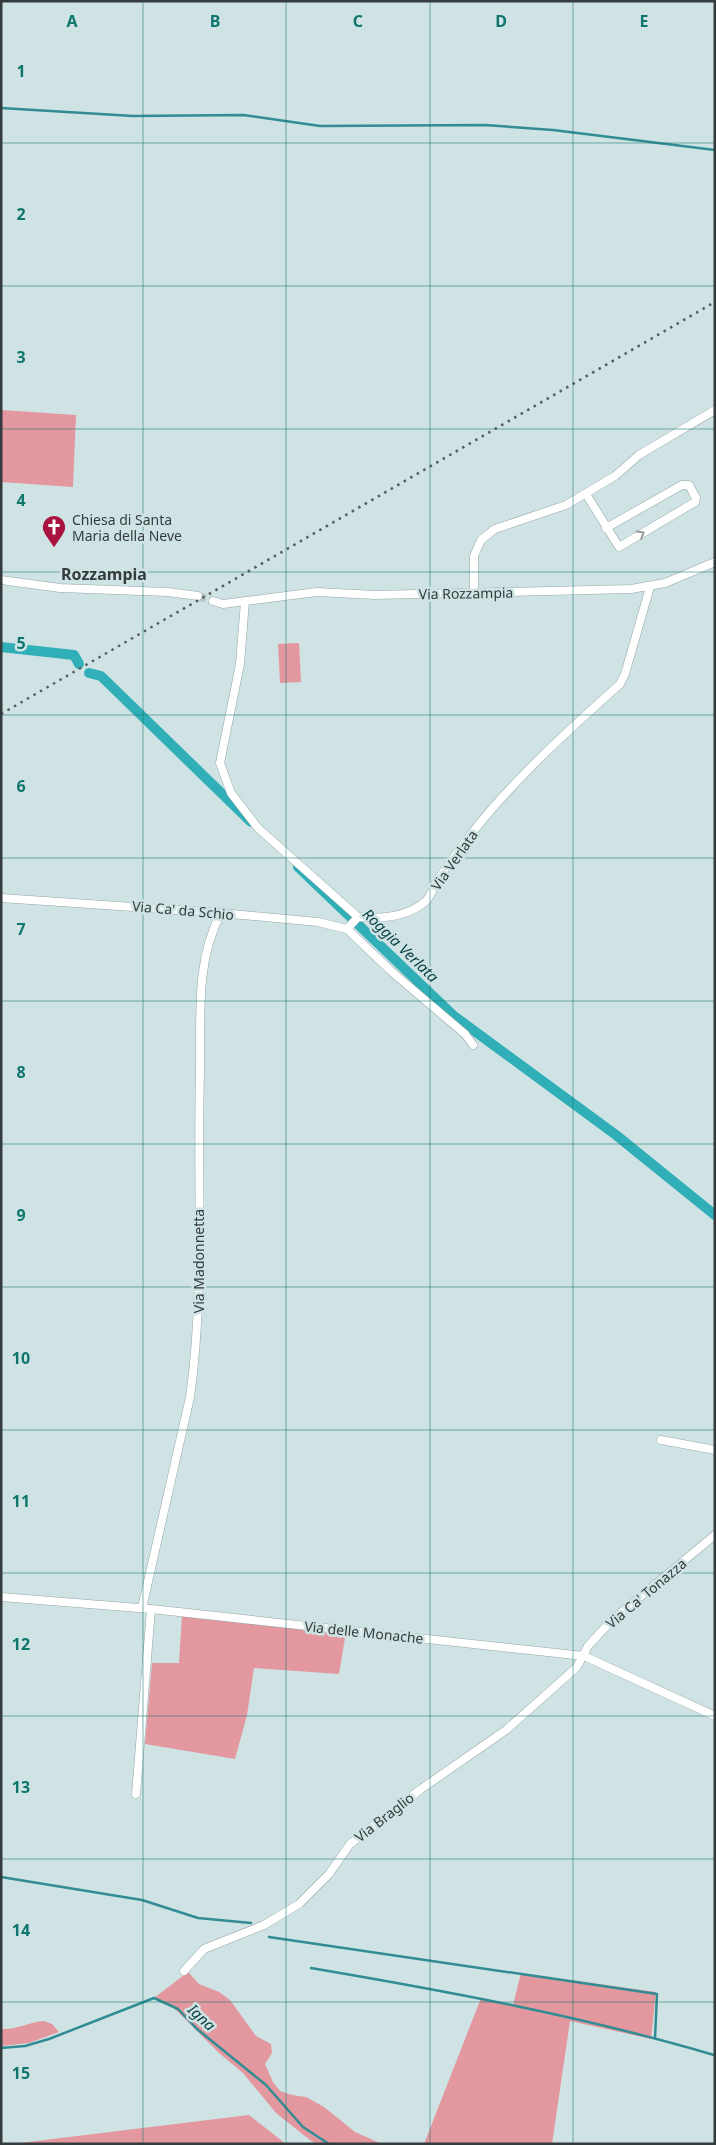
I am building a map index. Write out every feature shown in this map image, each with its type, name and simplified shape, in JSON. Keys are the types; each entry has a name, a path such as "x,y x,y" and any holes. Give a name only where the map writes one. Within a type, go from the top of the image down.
{"street":[{"path":"474,592 474,556 481,540 495,529 566,505 614,476 639,455 715,410"},
{"path":"586,494 606,528 619,548 695,502 696,498 689,485 682,485 606,528"},
{"name":"Via Rozzampia","path":"213,601 223,604 317,592 348,595 588,591 650,587 701,569 715,562"},
{"path":"1,580 60,588 168,592 198,596"},
{"name":"Via Verlata","path":"353,922 395,916 409,911 427,900 442,873 479,824 508,790 620,684 625,674 650,587"},
{"path":"245,601 240,664 220,763 231,793 258,828 353,922 392,972 465,1034 473,1045"},
{"name":"Via Ca' da Schio","path":"1,898 221,912 318,922 353,922"},
{"name":"Via Madonnetta","path":"142,1608 190,1397 194,1370 199,1297 198,1144 202,973 211,931 221,912"},
{"path":"662,1440 715,1450"},
{"name":"Via Ca' Tonazza","path":"584,1656 588,1646 612,1620 715,1536"},
{"name":"Via delle Monache","path":"1,1597 142,1608 584,1656 715,1716"},
{"path":"136,1794 151,1609"},
{"name":"Via Braglio","path":"184,1971 204,1950 264,1925 299,1904 329,1874 350,1844 399,1804 506,1730 571,1672 584,1656"}],"shaded area":[{"path":"1,410 76,415 73,487 1,482"},
{"path":"299,643 301,682 280,683 278,644"},
{"path":"182,1615 346,1632 339,1674 254,1668 247,1715 235,1759 145,1744 152,1663 179,1663"},
{"path":"188,1972 199,1984 219,1992 230,2000 256,2036 271,2044 272,2053 265,2064 273,2082 280,2091 306,2097 324,2107 355,2132 382,2144 316,2144 276,2113 243,2073 219,2053 175,2009 154,1998"},
{"path":"521,1973 656,1992 651,2039 570,2021 552,2144 424,2144 481,1998 513,2005"},
{"path":"44,2021 52,2024 59,2032 29,2043 1,2046 1,2029"},
{"path":"249,2115 286,2144 19,2144 20,2143"}],"waterway":[{"path":"1,108 133,116 243,115 320,126 485,125 553,130 715,150"},
{"name":"Roggia Verlata","path":"1,647 74,655 79,664"},
{"name":"Roggia Verlata","path":"89,673 101,676 251,822"},
{"name":"Roggia Verlata","path":"298,867 454,1016 616,1135 715,1215"},
{"path":"1,1877 142,1900 198,1918 251,1923"},
{"path":"269,1937 657,1994 655,2038"},
{"path":"311,1968 514,2005 614,2028 714,2055"},
{"name":"Igna","path":"1,2048 25,2046 49,2039 154,1998 178,2009 197,2029 266,2085 303,2127 329,2144"}],"tunnel":[{"path":"198,596 213,601"}],"railway":[{"path":"1,714 715,302"}],"place":[{"name":"Chiesa di Santa Maria della Neve","path":"54,548"}],"district":[{"name":"Rozzampia","path":"104,574"}]}
